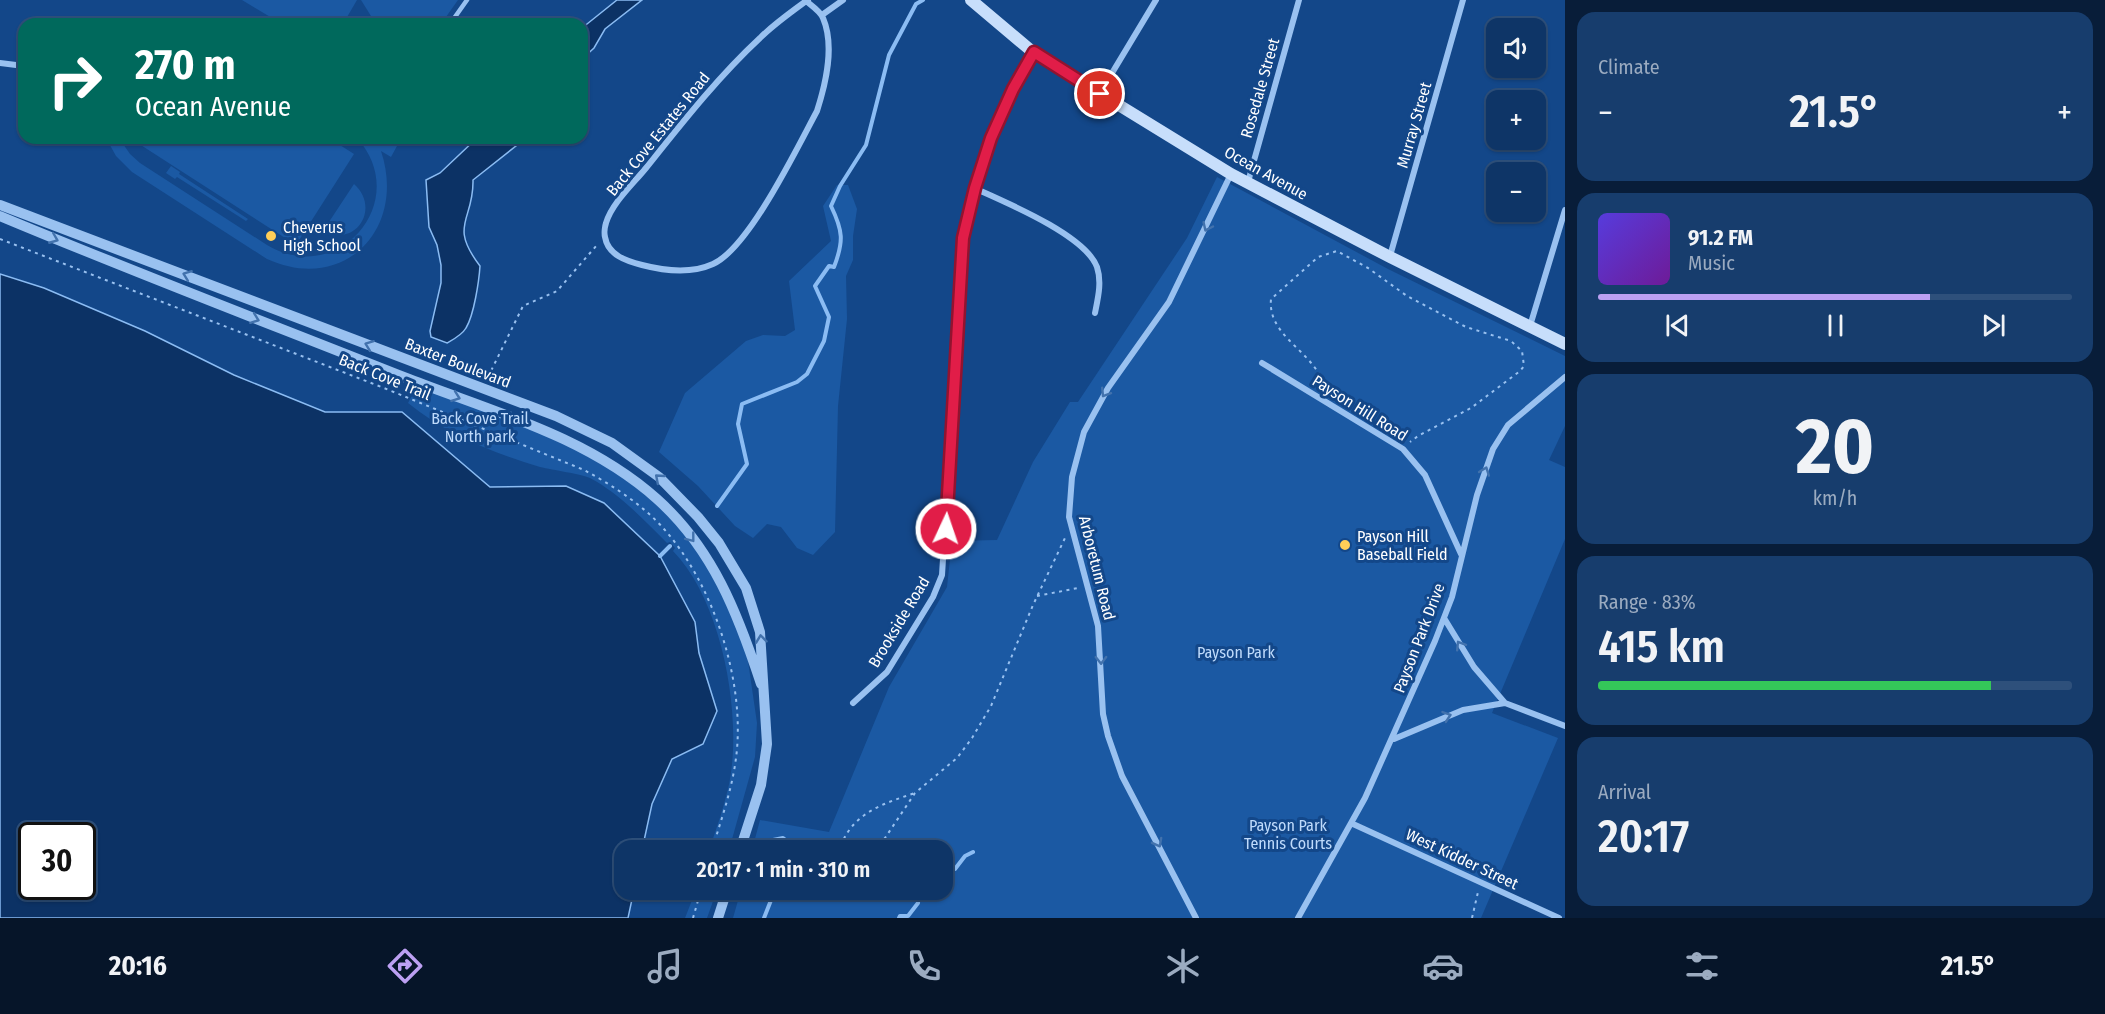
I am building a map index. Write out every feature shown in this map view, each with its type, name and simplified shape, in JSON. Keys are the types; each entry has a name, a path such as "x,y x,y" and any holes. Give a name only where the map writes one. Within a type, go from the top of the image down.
{"main road":[{"name":"Ocean Avenue","path":"971,0 1034,52 1232,174 1390,257 1565,344"}],"street":[{"path":"605,236 609,248 619,257 644,266 670,270 699,268 714,263 738,245 817,111 824,89 827,65 826,36 822,15 843,0"},
{"path":"1100,94 1156,0"},
{"name":"Rosedale Street","path":"1248,183 1299,0"},
{"name":"Murray Street","path":"1390,257 1463,0"},
{"name":"Back Cove Estates Road","path":"605,236 606,223 628,190 722,77 759,38 807,1 822,15"},
{"name":"Brookside Road","path":"853,703 887,672 933,597 942,574 960,261 975,188 999,118 1034,52"},
{"path":"0,63 18,65"},
{"name":"Arboretum Road","path":"1196,918 1114,756 1103,714 1098,626 1069,517 1072,477 1084,432 1108,388 1169,302 1232,174"},
{"path":"975,188 1066,235 1084,249 1097,267 1100,289 1095,313"},
{"name":"Baxter Boulevard","path":"0,205 556,416 604,439 641,463 683,500 719,543 746,588 760,632 767,728 765,763 761,785 743,840"},
{"path":"1530,326 1565,210"},
{"name":"Baxter Boulevard","path":"0,216 213,303 523,423 600,457 630,477 658,500 689,534 714,570 739,619 765,697"},
{"name":"Payson Hill Road","path":"1262,363 1403,449 1425,475 1461,554"},
{"name":"Payson Park Drive","path":"1298,918 1353,824 1393,739 1444,618 1452,597 1461,554 1484,471 1499,437 1519,415 1565,377"},
{"path":"1444,618 1474,667 1505,703"},
{"path":"1393,739 1463,710 1505,703 1564,723"},
{"name":"West Kidder Street","path":"1353,824 1559,918"},
{"path":"718,918 724,900"}],"lane":[{"path":"454,18 467,0"}],"path":[{"path":"482,388 523,306 557,291 605,236"},
{"name":"Back Cove Trail","path":"0,239 384,388 584,470 604,481 646,513 664,529 687,559 704,590 716,617 734,686 737,756 730,790 715,840"},
{"path":"1326,402 1323,378 1281,330 1270,309 1271,299 1282,287 1318,256 1337,251 1359,262 1407,296 1466,327 1511,341 1521,351 1524,366 1520,371 1471,408 1418,436 1403,449"},
{"path":"843,840 848,828 872,809 915,792 957,758 972,738 991,706 1037,596 1071,527"},
{"path":"1037,596 1086,585"},
{"path":"883,840 915,792"},
{"path":"1472,918 1480,882"},
{"path":"693,918 698,900"}],"green space":[{"path":"242,0 357,0 346,18 272,18"},
{"path":"361,0 458,0 445,18 372,18"},
{"path":"109,144 123,144 140,163 267,245 294,255 319,255 342,246 360,231 372,210 377,187 372,162 361,144 394,144 397,146 391,157 381,151 387,179 385,206 377,229 363,247 344,261 321,268 295,268 267,259 132,172 116,156"},
{"path":"139,144 338,144 354,154 296,245"},
{"path":"171,166 180,172 179,174 248,219 246,221 177,177 175,179 166,173"},
{"name":"Payson Park","path":"1217,177 1388,269 1565,356 1565,426 1549,460 1565,467 1565,539 1492,713 1558,738 1481,918 733,918 738,900 953,900 953,840 755,840 760,820 829,832 889,687 947,587 952,541 997,540 1033,462 1070,402 1078,402 1187,238"},
{"path":"354,184 362,194 365,204 365,214 361,223 346,234 335,235 323,231"},
{"path":"837,185 848,185 857,209 853,236 853,260 846,276 847,319 838,406 835,532 813,555 797,548 781,527 767,524 753,538 735,526 698,486 659,452 685,393 746,341 763,335 785,336 795,330 789,281 831,241 823,206"},
{"name":"Back Cove Trail North park","path":"418,384 572,446 607,464 673,518 725,590 747,654 757,723 755,757 732,840 712,840 728,789 732,761 731,697 725,664 717,631 705,600 690,573 673,551 675,548 621,500 590,478 540,467 471,441 438,424 408,403"},
{"path":"692,900 713,900 707,918 685,918"}],"shaded area":[{"path":"617,0 642,0 605,29 588,54 588,23"},
{"path":"471,144 518,144 473,180 464,231 471,252 480,266 477,289 466,328 447,343 431,337 430,331 441,283 441,265 437,245 429,227 426,180 440,173"},
{"path":"0,274 44,288 145,331 234,375 325,412 402,412 490,487 566,486 604,503 660,556 695,622 699,653 717,711 703,744 672,759 652,804 644,840 614,840 614,900 632,900 628,918 0,918"}],"waterway":[{"path":"717,506 747,464 738,424 742,404 797,382 807,374 824,341 829,317 815,286 829,266 834,267 841,243 840,229 831,206 840,186 866,145 889,55 916,4 923,0"},
{"path":"660,556 670,546"},
{"path":"773,840 783,838 786,840"},
{"path":"953,869 965,856 973,852"},
{"path":"764,918 771,900"},
{"path":"899,918 908,916 918,900"}],"place":[{"name":"Cheverus High School","path":"271,236"},
{"name":"Payson Hill Baseball Field","path":"1345,545"}],"route":[{"path":"946,529 960,261 963,238 984,159 999,118 1034,52 1100,94"}],"park label":[{"name":"Payson Park Tennis Courts","path":"1288,834"}]}
